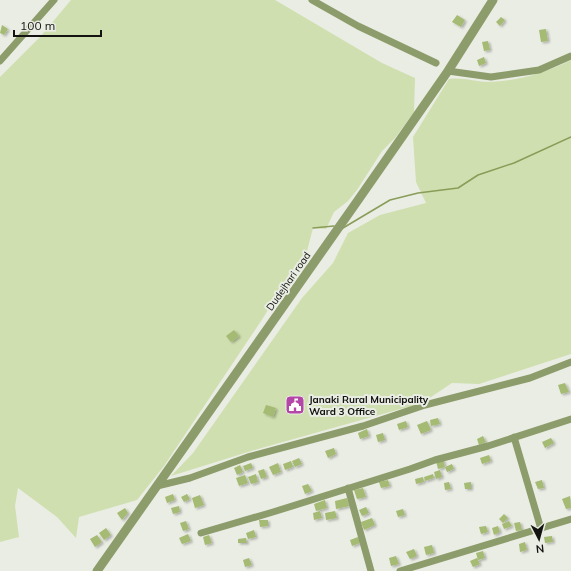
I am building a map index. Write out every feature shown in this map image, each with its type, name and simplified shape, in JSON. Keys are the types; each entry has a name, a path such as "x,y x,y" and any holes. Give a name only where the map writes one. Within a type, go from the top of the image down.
{"street":[{"path":"0,62 53,0"},
{"path":"312,0 324,3 358,26 436,63"},
{"name":"Dudejhari road","path":"97,571 448,71 493,0"},
{"path":"448,71 491,77 539,70 571,56"},
{"path":"157,486 190,478 248,457 363,426 425,405 530,378 571,362"},
{"path":"201,533 410,470 449,455 514,438 571,419"},
{"path":"514,438 541,529"},
{"path":"348,488 368,555 371,571"},
{"path":"400,571 571,519"}],"green space":[{"path":"71,0 275,0 382,63 415,78 414,112 395,138 382,151 357,190 348,201 334,212 326,229 313,228 306,255 282,285 265,315 164,466 137,500 79,517 76,538 57,517 18,488 15,506 19,537 0,542 0,77 40,37"},
{"path":"571,60 571,354 479,384 452,383 422,403 258,449 171,476 193,453 302,298 333,263 348,233 380,215 426,203 416,182 413,137 449,79 489,82 510,80 551,69"}],"building":[{"path":"457,15 465,20 461,27 452,22"},
{"path":"501,17 505,20 500,26 496,22"},
{"path":"2,25 8,29 4,35 0,33"},
{"path":"546,29 548,41 541,42 539,30"},
{"path":"488,41 490,50 484,51 482,42"},
{"path":"484,57 486,63 479,66 477,60"},
{"path":"234,330 239,336 231,342 226,336"},
{"path":"565,383 569,392 561,394 558,385"},
{"path":"266,405 276,408 273,417 263,413"},
{"path":"438,418 440,424 431,426 430,420"},
{"path":"406,421 408,427 399,430 397,424"},
{"path":"427,421 431,430 421,434 417,425"},
{"path":"367,429 369,436 360,439 358,433"},
{"path":"383,433 385,440 378,442 376,435"},
{"path":"483,436 486,442 479,445 477,439"},
{"path":"551,438 554,443 545,448 542,442"},
{"path":"334,448 336,454 328,458 325,451"},
{"path":"489,455 491,461 482,464 480,458"},
{"path":"299,458 302,464 295,467 292,461"},
{"path":"443,459 445,467 438,469 436,461"},
{"path":"291,461 293,467 285,470 283,464"},
{"path":"251,463 253,468 245,471 243,466"},
{"path":"278,463 281,472 273,475 269,467"},
{"path":"452,464 454,469 447,472 445,467"},
{"path":"240,465 243,472 237,475 234,468"},
{"path":"264,469 267,477 261,479 258,471"},
{"path":"440,470 442,477 436,479 434,472"},
{"path":"256,474 258,482 251,484 248,477"},
{"path":"433,474 434,478 425,481 424,477"},
{"path":"245,475 248,483 239,486 236,478"},
{"path":"423,477 424,482 416,484 415,479"},
{"path":"388,480 390,486 381,488 379,482"},
{"path":"542,480 544,488 538,489 535,482"},
{"path":"449,482 451,489 445,490 444,483"},
{"path":"471,482 471,489 465,489 464,483"},
{"path":"308,484 312,491 305,494 302,486"},
{"path":"363,488 366,497 357,499 354,490"},
{"path":"173,494 175,500 167,503 165,497"},
{"path":"187,494 190,499 184,502 181,497"},
{"path":"200,495 204,505 195,508 192,498"},
{"path":"570,496 571,508 566,509 562,499"},
{"path":"347,498 349,506 336,509 335,501"},
{"path":"325,500 327,508 316,511 314,504"},
{"path":"179,506 180,512 173,514 171,508"},
{"path":"366,507 369,513 362,516 359,510"},
{"path":"125,508 128,513 122,520 117,513"},
{"path":"403,509 405,515 398,517 396,511"},
{"path":"320,511 322,518 314,520 313,513"},
{"path":"335,511 337,518 326,520 325,513"},
{"path":"504,514 508,518 503,523 499,519"},
{"path":"372,518 375,525 364,530 361,522"},
{"path":"259,520 268,520 268,526 260,527"},
{"path":"186,521 189,529 183,531 180,523"},
{"path":"509,521 512,526 504,529 502,524"},
{"path":"520,522 522,530 516,531 514,523"},
{"path":"486,526 488,532 481,534 479,527"},
{"path":"498,526 500,532 494,535 492,528"},
{"path":"106,528 111,535 104,540 99,533"},
{"path":"254,530 256,537 248,539 246,533"},
{"path":"188,534 191,541 182,544 179,538"},
{"path":"97,535 102,542 95,547 90,539"},
{"path":"209,535 212,543 205,545 203,537"},
{"path":"552,536 553,542 545,543 544,537"},
{"path":"358,537 360,543 352,546 350,540"},
{"path":"246,538 247,543 238,543 238,539"},
{"path":"525,542 527,550 520,552 519,544"},
{"path":"432,545 434,553 426,555 424,547"},
{"path":"414,549 417,556 410,559 406,552"},
{"path":"483,551 485,558 478,560 476,553"},
{"path":"396,556 399,564 391,566 389,558"},
{"path":"249,558 252,565 245,567 243,560"},
{"path":"477,558 480,564 473,567 470,561"}],"waterway":[{"path":"343,228 390,200 418,193 458,188 478,175 514,163 571,137"},
{"path":"313,228 334,226"}],"place":[{"name":"Janaki Rural Municipality Ward 3 Office","path":"295,405"}]}
